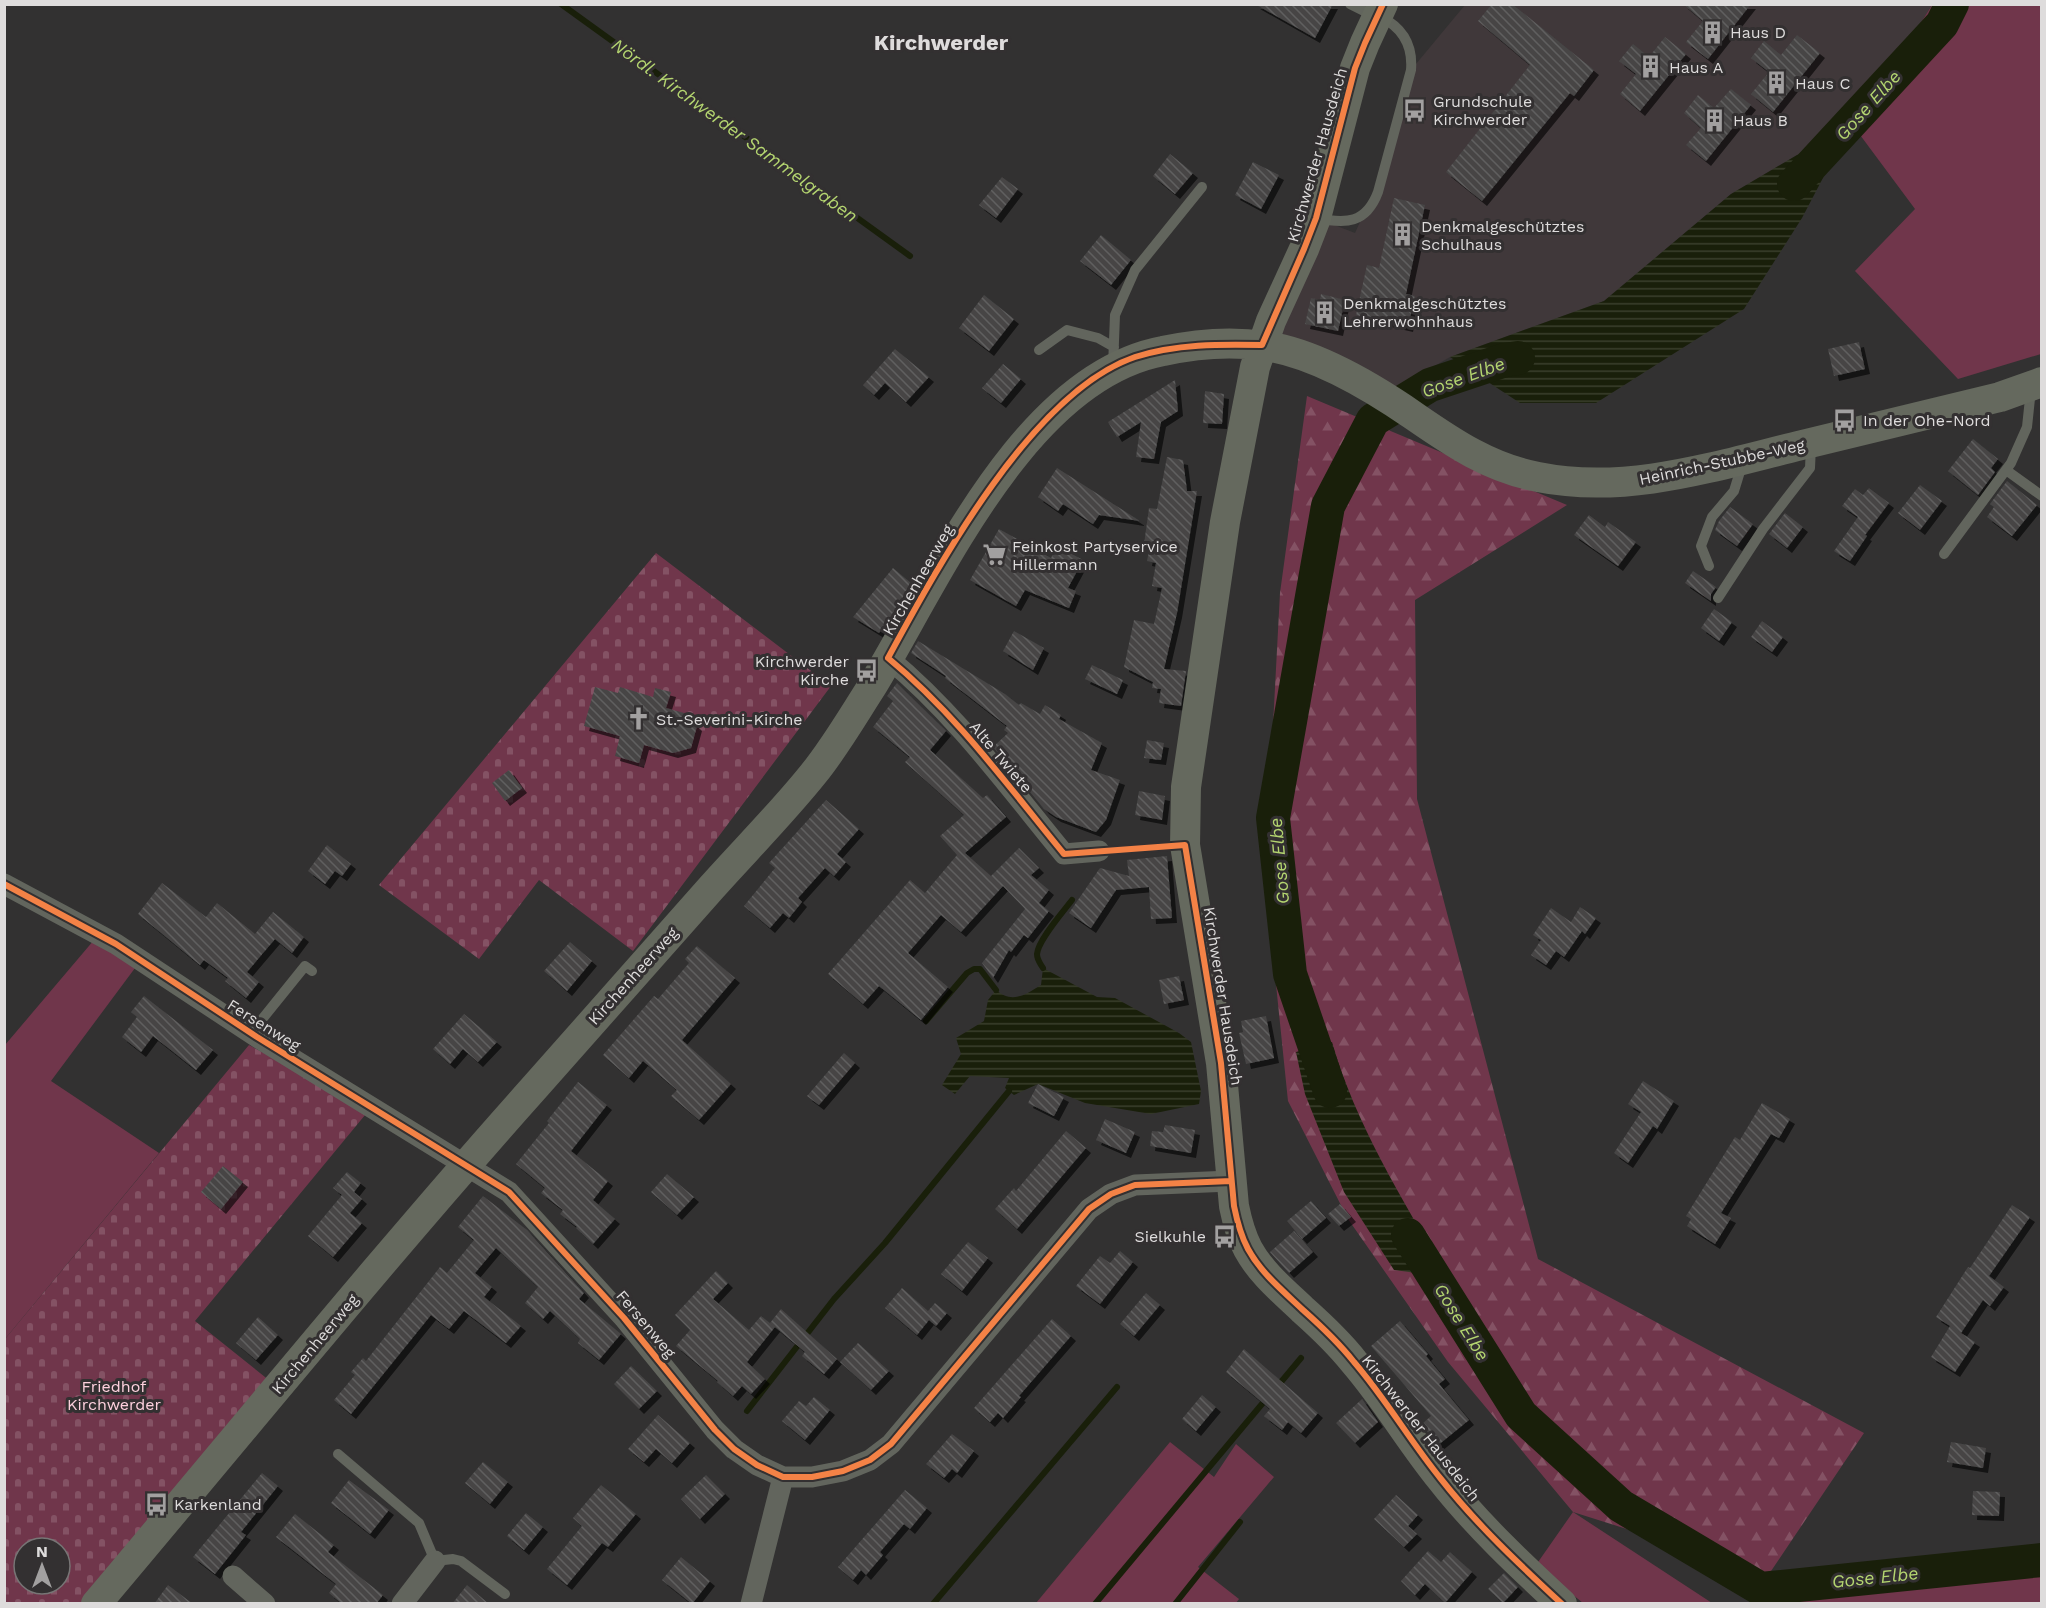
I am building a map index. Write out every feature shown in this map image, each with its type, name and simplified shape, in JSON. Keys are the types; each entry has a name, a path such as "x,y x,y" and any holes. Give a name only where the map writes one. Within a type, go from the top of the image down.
{"main road":[{"name":"Kirchwerder Hausdeich","path":"1379,12 1355,68 1316,218 1262,345 1255,367 1225,522 1186,787 1185,845 1221,1063 1234,1206 1239,1228 1248,1249 1261,1269 1353,1360 1420,1452 1463,1506 1523,1568 1562,1604"},
{"name":"Kirchenheerweg","path":"96,1604 466,1164 816,770 888,658 947,554 994,483 1030,437 1113,357 1135,357 1190,346 1262,345"},
{"name":"Heinrich-Stubbe-Weg","path":"1262,345 1290,351 1313,360 1383,396 1450,442 1510,471 1574,483 1623,483 1682,474 2000,397 2036,384"}],"street":[{"name":"Alte Twiete","path":"888,658 919,684 979,751 1064,854 1099,851"},
{"name":"Fersenweg","path":"4,884 117,944 251,1033 509,1192 527,1209 624,1318 715,1430 757,1465 783,1477 812,1477 843,1471 870,1460 891,1444 1089,1209 1111,1194 1135,1185 1232,1181"},
{"path":"748,1600 783,1477"},
{"path":"402,1604 435,1561"},
{"path":"232,1576 265,1604"}],"lane":[{"path":"1316,218 1344,222 1362,217 1374,204 1411,70 1410,49 1401,32 1379,12 1350,4"},
{"path":"1113,357 1115,315 1135,270 1202,187"},
{"path":"1039,350 1067,330 1098,338 1113,357"},
{"path":"1944,554 2006,470 2023,441 2036,384"},
{"path":"1718,598 1763,528 1810,468 1811,443"},
{"path":"1709,566 1701,546 1712,517 1734,491 1744,459"},
{"path":"2006,470 2042,496"},
{"path":"251,1033 305,966 312,971"},
{"path":"338,1454 419,1523 435,1561 453,1559 461,1561 505,1594"}],"shaded area":[{"path":"1465,5 1932,5 1915,32 1846,116 1814,145 1731,194 1604,301 1450,357 1383,396 1290,352 1271,321 1316,218 1355,233 1385,167 1411,70"},
{"path":"1814,145 1835,155 1802,218 1744,309 1596,403 1520,403 1450,357 1604,301 1731,194"},
{"path":"1043,968 1097,997 1115,998 1191,1042 1201,1091 1199,1104 1151,1114 1085,1103 1038,1084 1014,1095 1005,1088 1009,1078 970,1076 955,1094 942,1085 961,1054 956,1038 984,1021 988,1000 996,990 1008,997 1024,995 1041,985"},
{"path":"1332,1042 1354,1103 1382,1162 1447,1277 1394,1270 1344,1192 1305,1094 1296,1052"}],"green space":[{"path":"1932,5 2041,5 2041,354 1958,379 1855,271 1915,209 1846,116 1915,32"},
{"path":"1307,396 1567,505 1415,600 1417,799 1538,1259 1864,1433 1769,1574 1573,1512 1448,1362 1348,1219 1288,1101 1265,877 1280,593"},
{"path":"656,553 831,686 633,951 539,880 479,959 379,885"},
{"path":"94,940 138,964 51,1081 159,1153 5,1339 5,1045"},
{"name":"Friedhof Kirchwerder","path":"249,1045 370,1109 195,1321 270,1381 82,1603 5,1604 5,1339"},
{"path":"1170,1442 1214,1477 1236,1444 1274,1477 1198,1567 1239,1599 1236,1603 1036,1603"},
{"path":"1573,1512 1712,1603 1583,1603 1536,1565"},
{"path":"2041,1570 2041,1603 1784,1603"}],"building":[{"path":"1255,4 1333,4 1315,38"},
{"path":"1492,4 1512,4 1594,70 1574,96 1570,93 1482,201 1446,172 1530,65 1478,21"},
{"name":"Haus D","path":"1683,4 1751,4 1708,59 1686,42 1703,21"},
{"name":"Haus C","path":"1797,35 1820,53 1773,112 1751,94 1769,72 1751,58 1764,41 1781,55"},
{"name":"Haus A","path":"1665,37 1686,54 1640,111 1620,94 1636,74 1619,61 1633,44 1649,57"},
{"name":"Haus B","path":"1731,89 1751,105 1706,161 1686,145 1701,128 1684,113 1698,95 1714,108"},
{"path":"1170,154 1193,173 1175,194 1153,176"},
{"path":"1253,162 1279,175 1261,209 1235,195"},
{"path":"1002,177 1018,189 996,218 979,205"},
{"name":"Denkmalgeschütztes Schulhaus","path":"1394,198 1425,205 1406,294 1415,296 1408,327 1356,315 1367,265 1379,268"},
{"path":"1101,235 1131,260 1111,285 1080,261"},
{"name":"Denkmalgeschütztes Lehrerwohnhaus","path":"1321,294 1345,300 1338,331 1305,324 1311,298 1320,300"},
{"path":"984,295 1014,319 989,351 959,328"},
{"path":"1859,342 1865,369 1834,376 1828,349"},
{"path":"895,349 929,377 906,402 885,383 874,395 863,385"},
{"path":"1003,364 1021,379 1001,403 982,388"},
{"path":"1175,380 1178,411 1161,422 1154,459 1136,457 1141,422 1117,437 1108,422"},
{"path":"1205,391 1224,394 1222,424 1203,423"},
{"path":"1973,439 1998,459 1991,468 1995,472 1978,495 1948,471"},
{"path":"1167,457 1183,460 1187,491 1197,491 1177,613 1164,669 1186,671 1181,706 1159,703 1161,689 1152,688 1153,682 1124,667 1134,620 1154,624 1162,588 1152,586 1156,563 1147,561 1150,545 1144,544 1149,508 1157,509"},
{"path":"1057,468 1140,521 1099,515 1093,524 1063,504 1058,511 1038,497"},
{"path":"2007,481 2037,505 2012,536 1987,517 1994,507 1990,504"},
{"path":"1920,485 1942,501 1920,530 1898,513"},
{"path":"1869,488 1889,503 1865,535 1867,536 1850,561 1834,551 1858,517 1842,506 1855,489 1863,495"},
{"path":"1730,507 1753,524 1737,546 1715,530"},
{"path":"1785,513 1803,527 1787,548 1769,534"},
{"path":"1589,515 1605,527 1608,522 1636,542 1618,566 1574,535"},
{"path":"999,529 1051,558 1057,546 1083,560 1068,588 1076,591 1069,608 1025,590 1016,606 970,580"},
{"path":"893,568 911,583 893,615 879,633 853,617"},
{"path":"1693,571 1716,587 1711,594 1711,601 1685,583"},
{"path":"1714,609 1732,622 1719,641 1701,628"},
{"path":"1762,621 1783,637 1772,652 1751,637"},
{"path":"1014,631 1044,648 1033,670 1003,651"},
{"path":"918,641 1019,705 1021,703 1040,714 1045,705 1061,715 1059,719 1102,743 1091,770 1120,780 1106,820 1096,832 1056,817 1044,809 993,747 1008,733 1004,730 1007,726 945,678 946,676 911,653"},
{"path":"1092,665 1123,680 1117,694 1085,679"},
{"path":"897,683 946,731 930,750 983,798 987,795 1006,817 965,853 991,876 1019,848 1039,868 1031,875 1049,890 1039,903 1049,911 1028,938 1024,935 1011,952 1009,950 993,978 982,963 1025,909 1003,886 961,932 941,915 908,953 948,987 921,1020 879,986 863,1004 828,974 910,880 925,893 957,855 940,836 964,815 905,762 910,757 873,727 893,701 887,696"},
{"name":"St.-Severini-Kirche","path":"595,687 618,693 620,687 653,697 655,688 671,692 666,708 684,713 697,726 691,748 673,753 644,745 639,763 615,756 620,736 584,726"},
{"path":"1147,740 1164,743 1161,760 1144,758"},
{"path":"509,770 522,788 505,801 492,783"},
{"path":"1139,791 1165,796 1162,820 1135,815"},
{"path":"826,800 859,829 837,854 846,862 834,876 825,868 798,898 802,902 789,918 783,913 770,928 744,906 775,868 769,863"},
{"path":"327,845 351,864 342,876 335,871 325,884 308,871"},
{"path":"1167,856 1172,918 1151,919 1149,887 1116,890 1091,928 1069,913 1100,868 1129,876 1127,860"},
{"path":"162,883 206,917 217,903 255,934 273,912 304,937 292,953 275,939 247,972 259,982 246,998 225,981 228,978 204,960 200,965 138,914"},
{"path":"1580,907 1596,918 1585,934 1582,931 1564,957 1556,951 1546,965 1531,955 1541,940 1533,935 1551,908 1571,922"},
{"path":"570,942 592,961 567,991 544,971"},
{"path":"697,946 735,978 682,1040 731,1084 699,1120 671,1096 677,1090 643,1061 629,1078 603,1055 654,996 658,999 689,963 685,959"},
{"path":"1179,976 1184,1000 1164,1004 1159,980"},
{"path":"144,996 213,1050 196,1070 153,1036 141,1052 122,1037 137,1017 131,1012"},
{"path":"464,1014 497,1042 478,1062 463,1049 450,1064 433,1049"},
{"path":"1266,1016 1274,1058 1246,1064 1239,1033 1243,1032 1241,1021"},
{"path":"844,1053 855,1063 819,1105 807,1096"},
{"path":"1643,1081 1674,1101 1657,1129 1653,1126 1628,1163 1614,1153 1641,1112 1628,1104"},
{"path":"578,1082 607,1105 571,1151 608,1181 593,1200 615,1219 593,1244 577,1227 560,1214 563,1210 541,1193 545,1188 516,1164"},
{"path":"1038,1084 1064,1097 1054,1116 1028,1103"},
{"path":"1762,1103 1790,1119 1779,1138 1771,1134 1721,1213 1731,1218 1715,1244 1687,1226 1691,1219 1686,1216 1735,1137 1740,1140"},
{"path":"1105,1119 1135,1132 1126,1153 1096,1140"},
{"path":"1165,1125 1195,1130 1191,1153 1150,1146 1152,1131 1163,1132"},
{"path":"1066,1131 1086,1148 1017,1229 995,1209 1014,1188 1016,1191"},
{"path":"223,1166 243,1182 221,1209 201,1192"},
{"path":"347,1172 361,1183 354,1192 362,1199 350,1213 362,1223 333,1257 308,1236 342,1195 333,1188"},
{"path":"667,1174 694,1197 677,1215 651,1192"},
{"path":"483,1196 527,1230 584,1293 579,1299 621,1334 599,1360 578,1343 580,1339 550,1311 543,1319 525,1303 538,1287 496,1248 475,1273 492,1287 484,1297 521,1326 506,1343 464,1311 449,1329 431,1315 351,1414 334,1400 355,1375 351,1372 363,1358 366,1361 440,1267 447,1273 474,1240 458,1227"},
{"path":"1311,1201 1326,1218 1302,1239 1287,1221"},
{"path":"1340,1204 1351,1217 1339,1226 1328,1214"},
{"path":"2012,1205 2030,1217 1989,1276 2004,1287 1990,1306 1983,1300 1961,1333 1936,1317"},
{"path":"1294,1231 1313,1252 1289,1273 1270,1252"},
{"path":"968,1242 988,1258 962,1291 941,1274"},
{"path":"1120,1251 1133,1262 1100,1304 1076,1286 1100,1256 1110,1263"},
{"path":"716,1271 728,1283 713,1299 749,1330 761,1316 775,1327 747,1362 765,1379 751,1394 742,1386 733,1396 676,1346 690,1330 675,1315"},
{"path":"902,1288 928,1311 935,1303 947,1313 936,1326 929,1320 917,1335 885,1308"},
{"path":"1146,1293 1160,1305 1134,1336 1120,1324"},
{"path":"781,1309 837,1359 824,1374 802,1356 805,1352 770,1323"},
{"path":"258,1317 278,1335 256,1360 236,1343"},
{"path":"1052,1319 1071,1336 1003,1418 998,1413 990,1422 974,1408"},
{"path":"1400,1321 1428,1354 1426,1356 1445,1379 1439,1384 1469,1420 1437,1446 1422,1424 1431,1416 1371,1346"},
{"path":"1950,1326 1975,1342 1955,1372 1931,1357"},
{"path":"858,1343 889,1371 871,1390 840,1362"},
{"path":"1244,1349 1318,1413 1301,1433 1288,1422 1282,1430 1264,1416 1270,1409 1226,1372"},
{"path":"631,1366 657,1391 639,1409 614,1384"},
{"path":"1202,1395 1216,1407 1196,1431 1182,1419"},
{"path":"814,1397 830,1410 805,1440 782,1421 799,1401 806,1406"},
{"path":"1362,1399 1378,1422 1355,1443 1336,1423"},
{"path":"658,1415 690,1443 672,1463 656,1449 644,1462 628,1449"},
{"path":"952,1434 974,1451 957,1473 952,1469 944,1478 926,1464"},
{"path":"1951,1442 1986,1448 1983,1468 1947,1462"},
{"path":"483,1462 508,1482 490,1504 465,1483"},
{"path":"262,1473 278,1486 241,1532 246,1535 215,1574 193,1557"},
{"path":"706,1475 725,1494 700,1519 681,1499"},
{"path":"349,1480 389,1510 370,1534 331,1503"},
{"path":"601,1485 636,1514 608,1547 602,1543 567,1585 547,1569 582,1526 573,1518"},
{"path":"905,1490 927,1508 910,1529 904,1524 880,1552 883,1555 866,1575 861,1570 853,1580 838,1567"},
{"path":"1973,1491 2000,1492 1999,1516 1972,1515"},
{"path":"1396,1495 1418,1515 1408,1526 1417,1534 1404,1547 1374,1519"},
{"path":"526,1513 543,1527 524,1550 507,1536"},
{"path":"295,1514 334,1545 328,1552 383,1595 376,1604 342,1604 329,1593 336,1584 276,1537"},
{"path":"1428,1551 1441,1562 1450,1552 1472,1572 1445,1603 1425,1584 1415,1595 1401,1581"},
{"path":"681,1557 710,1581 692,1604 662,1580"},
{"path":"1504,1573 1518,1587 1503,1603 1488,1589"},
{"path":"168,1585 193,1604 154,1604"},
{"path":"467,1585 489,1604 452,1604"}],"waterway":[{"name":"Nördl. Kirchwerder Sammelgraben","path":"561,4 910,256"},
{"name":"Gose Elbe","path":"1794,184 1942,24 1952,4"},
{"name":"Gose Elbe","path":"1330,1091 1290,974 1273,818 1328,506 1373,420 1430,385 1505,360 1518,358"},
{"path":"1043,968 1038,958 1038,948 1072,900"},
{"path":"926,1021 967,973 974,969 980,969 996,990"},
{"path":"747,1411 834,1299 885,1243 1009,1091"},
{"name":"Gose Elbe","path":"1408,1235 1521,1415 1621,1506 1761,1589 2042,1560"},
{"path":"1276,1388 1301,1358"},
{"path":"933,1604 1117,1387"},
{"path":"1095,1604 1267,1398"},
{"path":"1175,1604 1240,1522"}],"cycle path":[{"path":"1383,4 1355,68 1316,218 1262,345 1182,347 1135,357 1097,376 1060,406 1025,443 992,486 933,577 888,658 959,727 1064,854 1185,845 1221,1063 1234,1206 1246,1244 1253,1258 1266,1274 1348,1355 1430,1465 1469,1512 1562,1604"},
{"path":"4,884 116,944 257,1037 509,1192 624,1318 715,1430 734,1449 757,1465 783,1477 812,1477 843,1471 870,1460 891,1444 1089,1209 1111,1194 1135,1185 1231,1181"}],"place":[{"name":"Haus D","path":"1712,32"},
{"name":"Haus A","path":"1651,67"},
{"name":"Haus C","path":"1777,83"},
{"name":"Grundschule Kirchwerder","path":"1415,110"},
{"name":"Haus B","path":"1715,120"},
{"name":"Denkmalgeschütztes Schulhaus","path":"1403,235"},
{"name":"Denkmalgeschütztes Lehrerwohnhaus","path":"1325,312"},
{"name":"In der Ohe-Nord","path":"1845,420"},
{"name":"Feinkost Partyservice Hillermann","path":"994,555"},
{"name":"Kirchwerder Kirche","path":"867,670"},
{"name":"St.-Severini-Kirche","path":"638,719"},
{"name":"Sielkuhle","path":"1224,1236"},
{"name":"Karkenland","path":"156,1504"}],"district":[{"name":"Kirchwerder","path":"941,42"}]}
